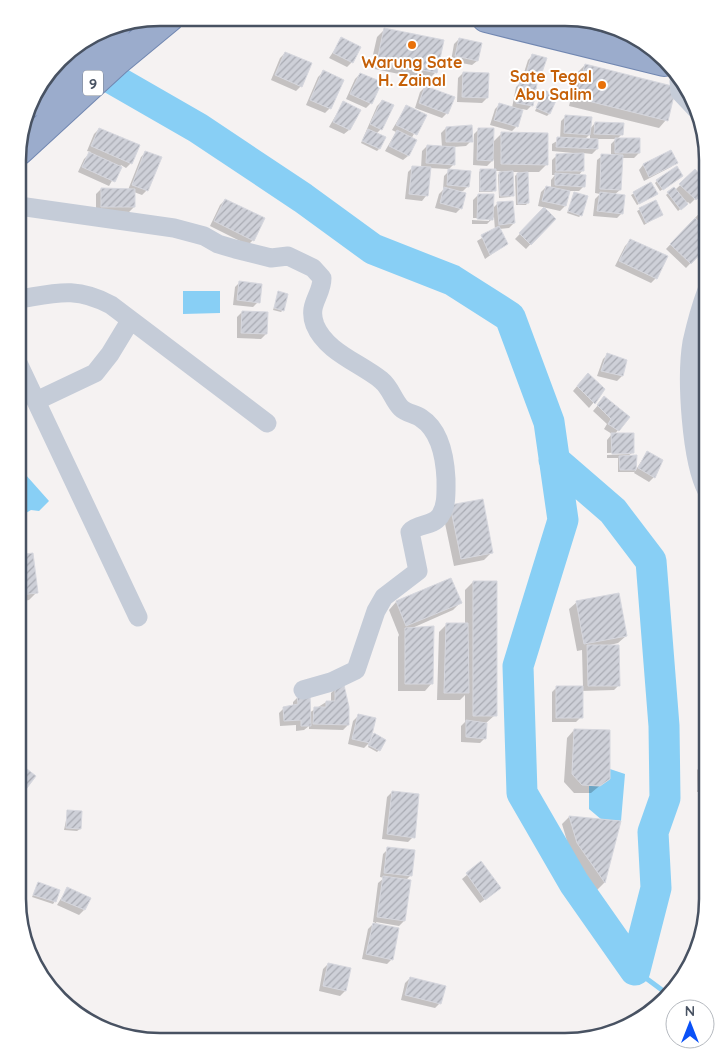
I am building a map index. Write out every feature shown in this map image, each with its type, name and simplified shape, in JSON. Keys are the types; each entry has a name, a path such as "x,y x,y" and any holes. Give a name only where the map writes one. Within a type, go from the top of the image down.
{"highway":[{"name":"9","path":"27,144 117,60 159,26"},
{"path":"526,26 627,46 647,54"},
{"name":"9","path":"48,87 100,41"}],"street":[{"path":"26,207 174,228 204,236 218,244 271,258 288,256 313,268 322,278 321,288 313,307 315,324 319,332 336,350 381,380 392,392 402,409 422,419 438,440 445,458 445,505 438,518 410,532 418,571 384,597 376,611 356,670 331,682 303,690"},
{"path":"26,298 68,292 92,295 111,305 268,423"},
{"path":"699,320 692,342 690,375 699,467"},
{"path":"36,401 95,372 110,354 130,321"},
{"path":"26,380 138,617"}],"water":[{"path":"183,291 220,291 220,313 183,314"},
{"path":"26,475 49,501 39,511 31,510 26,513"},
{"path":"610,769 625,774 621,821 602,820 589,809 589,786 600,786 610,779"}],"building":[{"path":"384,28 444,40 437,73 377,61"},
{"path":"341,37 361,47 353,63 333,53"},
{"path":"459,38 482,43 478,61 455,56"},
{"path":"285,52 312,63 302,87 275,75"},
{"path":"532,54 547,58 539,81 525,77"},
{"path":"585,64 676,87 668,121 576,98"},
{"path":"323,70 344,80 331,109 310,100"},
{"path":"463,72 489,73 488,98 462,97"},
{"path":"360,73 382,82 372,104 350,94"},
{"path":"520,81 537,84 533,106 516,103"},
{"path":"425,86 455,97 448,114 419,103"},
{"path":"544,90 558,96 550,114 536,108"},
{"path":"382,100 394,105 382,130 370,124"},
{"path":"343,101 361,110 350,130 333,122"},
{"path":"499,103 523,110 518,127 494,120"},
{"path":"406,105 427,115 417,135 396,125"},
{"path":"565,115 592,117 590,135 564,133"},
{"path":"595,122 624,123 623,135 594,134"},
{"path":"472,125 473,142 446,142 446,127"},
{"path":"99,128 140,145 132,164 91,146"},
{"path":"478,128 494,128 493,161 477,160"},
{"path":"368,129 386,137 380,149 362,141"},
{"path":"397,130 417,140 409,156 389,146"},
{"path":"501,132 548,133 548,165 501,164"},
{"path":"557,137 598,139 598,149 556,147"},
{"path":"615,138 640,138 640,153 615,153"},
{"path":"427,145 455,147 455,165 426,163"},
{"path":"671,150 678,163 649,177 643,164"},
{"path":"145,151 162,157 148,191 132,185"},
{"path":"89,152 122,167 115,182 82,167"},
{"path":"584,153 584,171 556,171 556,154"},
{"path":"601,154 623,155 621,190 600,189"},
{"path":"412,166 431,167 428,196 409,194"},
{"path":"677,166 683,176 663,190 656,180"},
{"path":"448,169 471,171 469,187 447,185"},
{"path":"480,169 496,169 496,191 480,191"},
{"path":"695,169 699,173 699,197 696,200 679,184"},
{"path":"513,171 514,196 500,196 499,172"},
{"path":"528,172 529,203 518,204 517,173"},
{"path":"555,173 586,175 585,187 555,185"},
{"path":"651,182 658,194 639,204 633,192"},
{"path":"546,186 570,191 566,206 542,201"},
{"path":"444,187 466,193 462,209 440,203"},
{"path":"674,187 688,204 681,210 667,192"},
{"path":"101,188 135,189 135,207 101,207"},
{"path":"574,192 588,196 582,216 568,211"},
{"path":"600,192 625,195 623,214 597,211"},
{"path":"478,194 494,194 493,220 477,219"},
{"path":"225,199 265,218 254,241 214,221"},
{"path":"656,200 663,215 646,223 639,208"},
{"path":"513,201 515,223 499,225 497,202"},
{"path":"544,207 556,219 531,245 519,233"},
{"path":"695,218 699,222 699,256 691,264 670,244"},
{"path":"499,226 508,244 490,255 481,235"},
{"path":"630,239 668,256 657,279 619,261"},
{"path":"239,281 262,284 260,303 237,300"},
{"path":"278,291 288,294 284,311 274,308"},
{"path":"242,311 268,312 267,334 241,333"},
{"path":"607,353 627,360 623,376 601,371"},
{"path":"588,373 605,389 595,404 577,386"},
{"path":"604,396 630,417 619,431 608,424 611,419 597,405"},
{"path":"611,433 634,433 634,453 612,454"},
{"path":"647,451 663,460 655,478 638,468"},
{"path":"637,455 636,470 620,470 619,456"},
{"path":"483,499 493,553 461,559 450,505"},
{"path":"33,553 38,593 26,594 26,554"},
{"path":"451,578 462,603 406,626 396,601"},
{"path":"473,581 497,581 497,716 473,716"},
{"path":"619,593 627,636 584,644 576,601"},
{"path":"446,623 468,623 469,693 444,693"},
{"path":"434,626 433,684 405,684 405,628"},
{"path":"587,645 619,645 620,686 588,686"},
{"path":"344,685 349,707 349,725 313,724 314,707 326,707 326,701 335,701 335,687"},
{"path":"556,686 583,686 583,718 556,718"},
{"path":"310,695 311,726 301,726 301,720 284,721 283,707 298,704 297,696"},
{"path":"358,714 376,718 370,743 352,739"},
{"path":"466,720 487,723 486,739 466,737"},
{"path":"574,729 610,730 610,779 600,786 582,785 572,774"},
{"path":"374,733 386,740 380,751 368,745"},
{"path":"26,768 36,776 26,789"},
{"path":"392,791 419,794 415,838 387,834"},
{"path":"67,810 82,811 81,829 66,828"},
{"path":"569,816 621,821 605,883 577,843"},
{"path":"387,847 415,850 412,876 384,873"},
{"path":"481,861 501,888 485,900 466,873"},
{"path":"383,876 411,880 405,921 377,917"},
{"path":"38,882 60,890 56,902 33,895"},
{"path":"67,887 91,898 85,910 61,900"},
{"path":"373,923 399,928 393,960 366,954"},
{"path":"328,963 351,968 346,991 323,986"},
{"path":"410,977 446,986 441,1004 405,995"}],"waterway":[{"path":"78,59 198,128 303,198 373,249 452,280 510,317 549,422 563,520 518,666 522,793 574,883 635,970"},
{"path":"554,460 613,511 651,561 664,726 665,798 653,832 656,888 635,970"},
{"path":"635,970 662,990"}],"place":[{"name":"Warung Sate H. Zainal","path":"412,45"},
{"name":"Sate Tegal Abu Salim","path":"602,85"}]}
